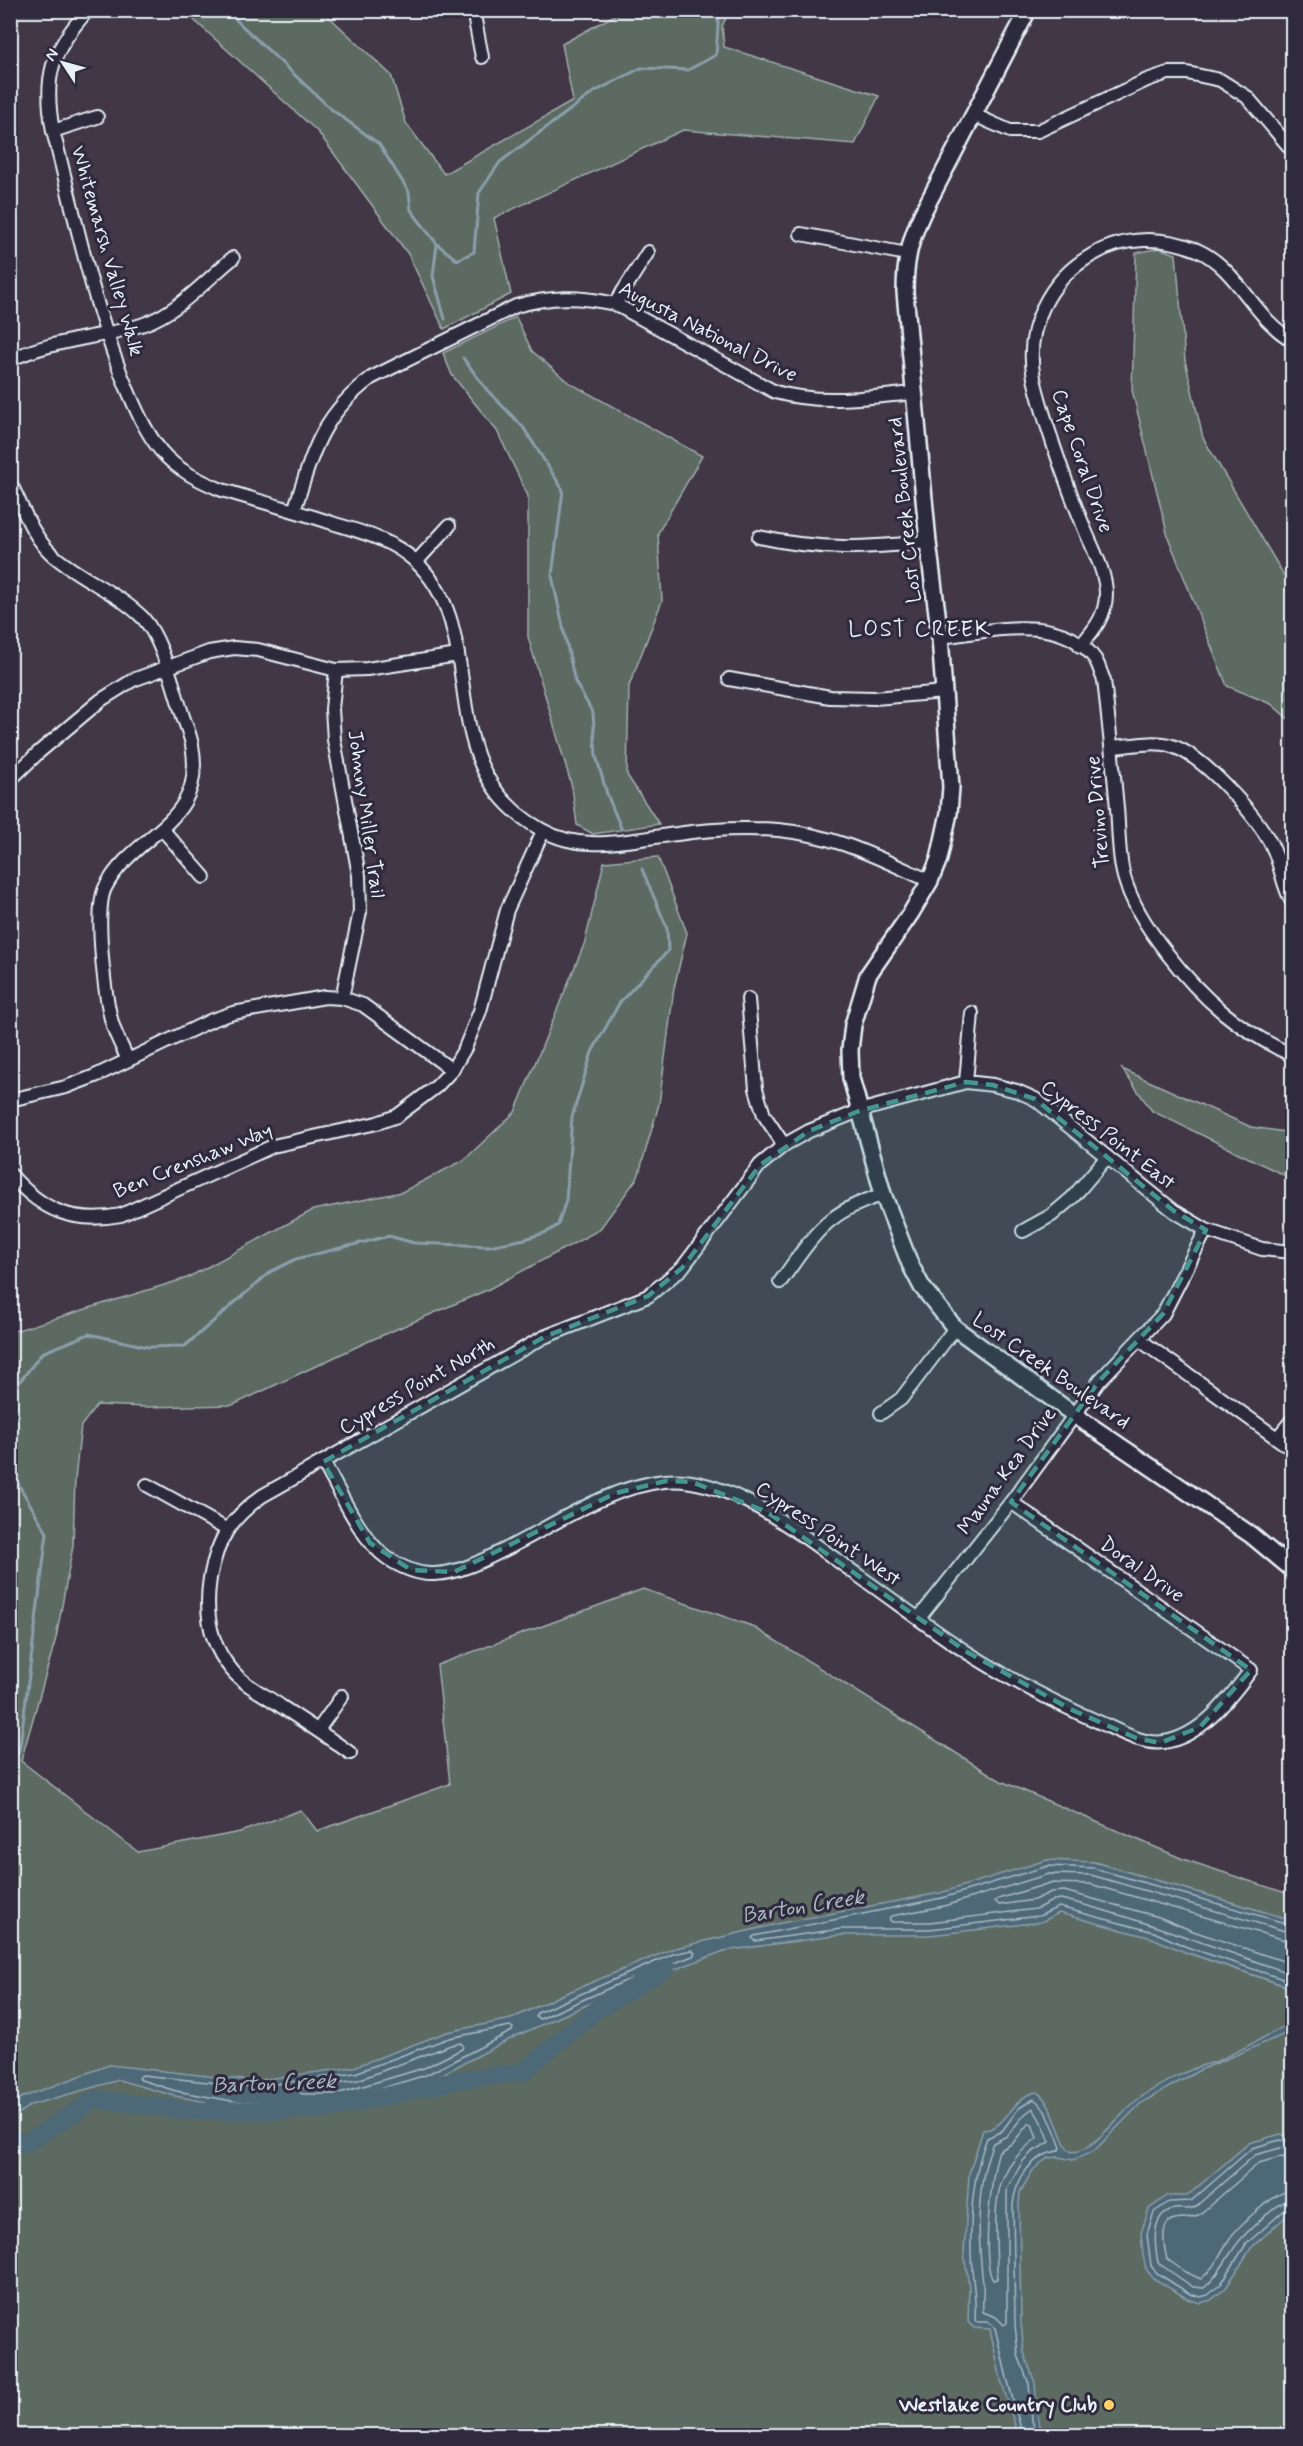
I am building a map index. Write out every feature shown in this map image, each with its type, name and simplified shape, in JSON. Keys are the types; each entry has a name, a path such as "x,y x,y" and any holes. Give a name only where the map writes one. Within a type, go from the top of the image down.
{"street":[{"name":"Whitemarsh Valley Walk","path":"88,10 70,30 57,53 49,78 48,104 105,333 145,428 161,452 180,469 200,482 374,536 416,562 440,594 450,619 477,759 489,782 503,800 543,831 590,844 629,842 723,829 778,830 820,835 857,848 930,881"},
{"path":"473,10 482,57"},
{"name":"Lost Creek Boulevard","path":"1029,10 922,214 912,235 907,254 905,292 928,542 940,637 951,787 949,813 939,859 930,881 868,975 858,1004 850,1050 851,1078 883,1194 910,1263 922,1287 955,1328 1073,1414 1241,1528 1293,1569"},
{"path":"974,115 1010,131 1038,131 1147,80 1168,73 1188,73 1220,80 1247,98 1293,150"},
{"path":"53,131 97,117"},
{"path":"801,234 907,254"},
{"name":"Cape Coral Drive","path":"1080,646 1095,628 1104,612 1106,592 1101,572 1059,465 1034,378 1033,336 1046,300 1061,279 1081,261 1101,249 1126,241 1174,242 1199,251 1217,264 1233,279 1261,315 1281,333 1293,340"},
{"path":"615,304 648,252"},
{"path":"10,360 36,351 146,323 165,312 233,258"},
{"name":"Augusta National Drive","path":"294,510 315,447 326,423 353,392 371,378 516,306 536,300 561,297 588,298 615,304 775,392 800,399 830,400 915,393"},
{"path":"10,482 39,539 52,555 143,619 152,631 167,667 192,745 191,788 180,811 115,871 104,890 99,909 108,1001 113,1026 128,1060"},
{"path":"416,562 449,526"},
{"path":"759,537 811,547 856,548 928,542"},
{"name":"Trevino Drive","path":"940,637 1040,627 1062,634 1095,659 1104,680 1123,873 1137,909 1154,937 1188,981 1210,1003 1257,1037 1293,1055"},
{"path":"10,780 39,752 101,700 134,680 209,652 234,648 258,650 336,670 367,669 458,655"},
{"name":"Johnny Miller Trail","path":"336,670 332,709 334,740 359,875 360,912 342,998"},
{"path":"729,679 830,697 875,698 944,692"},
{"path":"1112,747 1153,744 1171,746 1191,754 1206,766 1261,826 1273,847 1287,894 1293,902"},
{"path":"162,829 204,877"},
{"name":"Ben Crenshaw Way","path":"10,1174 30,1196 48,1206 76,1217 97,1219 120,1215 273,1146 377,1123 397,1116 437,1086 452,1070 465,1048 480,1011 507,910 543,831"},
{"path":"10,1100 66,1087 95,1076 212,1020 232,1013 325,997 342,998 363,1005 452,1070"},
{"path":"748,999 756,1089 764,1115 784,1145"},
{"path":"966,1082 972,1013"},
{"name":"Cypress Point East","path":"859,1111 966,1082 1017,1091 1035,1100 1174,1211 1206,1230 1262,1249 1293,1252"},
{"name":"Cypress Point North","path":"351,1753 231,1670 219,1650 210,1629 209,1587 213,1560 226,1529 242,1510 262,1496 543,1337 648,1296 682,1268 760,1165 784,1145 809,1131 859,1111"},
{"path":"1023,1231 1052,1215 1073,1197 1107,1157"},
{"path":"780,1282 830,1220 850,1207 883,1194"},
{"name":"Mauna Kea Drive","path":"919,1618 1011,1502 1100,1380 1163,1314 1206,1230"},
{"path":"881,1413 901,1399 955,1328"},
{"path":"1140,1340 1293,1449"},
{"path":"1277,1438 1293,1420"},
{"name":"Cypress Point West","path":"323,1462 370,1543 388,1559 411,1570 431,1575 454,1572 483,1561 616,1493 666,1481 692,1482 717,1489 767,1512 967,1652 1029,1689 1136,1738 1160,1743 1179,1738 1200,1727 1236,1690 1251,1670"},
{"path":"147,1485 226,1529"},
{"name":"Doral Drive","path":"1011,1502 1251,1670"},
{"path":"318,1730 342,1696"}],"highlighted area":[{"path":"966,1082 993,1085 1035,1099 1174,1211 1206,1230 1163,1314 1100,1380 1011,1502 1251,1670 1200,1727 1160,1743 1136,1738 1070,1709 967,1652 767,1512 692,1482 666,1481 616,1493 454,1572 411,1570 370,1543 323,1462 544,1337 648,1296 682,1268 760,1165 809,1131 859,1111"}],"green space":[{"path":"184,11 323,11 391,75 406,123 444,174 573,101 562,44 622,11 730,11 722,26 724,47 879,96 855,144 683,130 494,218 511,294 444,329 408,254 318,132"},
{"path":"1159,248 1176,254 1185,360 1203,438 1292,589 1292,722 1271,704 1227,686 1168,537 1132,390 1136,253"},
{"path":"516,317 532,351 568,382 702,456 658,533 662,601 629,686 627,775 659,824 593,834 577,825 572,787 528,637 528,496 497,431 452,375 443,353"},
{"path":"658,857 687,933 674,988 659,1104 638,1177 599,1230 487,1290 369,1341 233,1405 146,1407 97,1405 81,1426 75,1479 73,1546 56,1638 21,1761 138,1852 240,1832 301,1810 317,1831 450,1784 437,1665 643,1589 752,1626 1001,1781 1183,1859 1292,1895 1292,1920 1094,1862 1185,1952 1292,1988 1292,2435 11,2436 11,1332 187,1278 313,1210 402,1192 464,1160 515,1112 585,942 604,862"},
{"path":"1122,1069 1251,1127 1292,1133 1292,1179 1152,1111"}],"water":[{"path":"1047,1860 1094,1862 1292,1920 1292,1988 1185,1952 1152,1938 1059,1913 1041,1922 931,1935 842,1935 724,1951 625,1988 516,2036 429,2081 337,2108 237,2108 175,2096 119,2080 31,2105 19,2113 11,2112 11,2097 18,2099 109,2065 253,2081 354,2067 447,2032 511,2019 559,1996 672,1949 781,1923 940,1893"},
{"path":"1292,2022 1292,2031 1198,2071 1141,2103 1094,2151 1073,2160 1059,2157 1048,2158 1033,2170 1020,2192 1021,2323 1024,2353 1035,2383 1038,2420 1044,2435 1018,2435 1001,2380 990,2329 974,2328 968,2322 969,2287 964,2253 969,2174 983,2130 998,2124 1021,2099 1037,2092 1043,2097 1053,2114 1067,2147 1070,2151 1077,2152 1095,2141 1131,2105 1150,2091 1191,2070 1235,2053"},
{"path":"1281,2134 1292,2137 1292,2211 1251,2248 1226,2288 1211,2300 1200,2303 1188,2299 1153,2278 1146,2269 1141,2233 1149,2209 1167,2196 1187,2196 1249,2143"}],"waterway":[{"path":"230,10 237,21 331,109 379,144 409,192 411,210 437,244 433,276 445,319"},
{"path":"437,244 457,260 474,252 479,193 500,162 594,92 641,68 688,70 716,55 719,10"},
{"path":"463,358 487,390 523,427 563,490 552,576 575,682 593,713 596,756 607,794 621,828"},
{"path":"10,1394 42,1353 89,1334 148,1347 185,1346 270,1272 296,1259 389,1236 414,1243 489,1246 525,1239 547,1232 558,1225 566,1200 572,1117 592,1052 620,1002 668,951 667,928 642,869"},
{"path":"10,1470 47,1533 20,1746 18,1753 10,1755"},
{"name":"Barton Creek","path":"10,2137 25,2144 95,2099 191,2111 329,2109 457,2080 523,2072 596,2010 666,1968"}],"place":[{"name":"Westlake Country Club","path":"1109,2405"}],"district":[{"name":"LOST CREEK","path":"920,630"}]}
